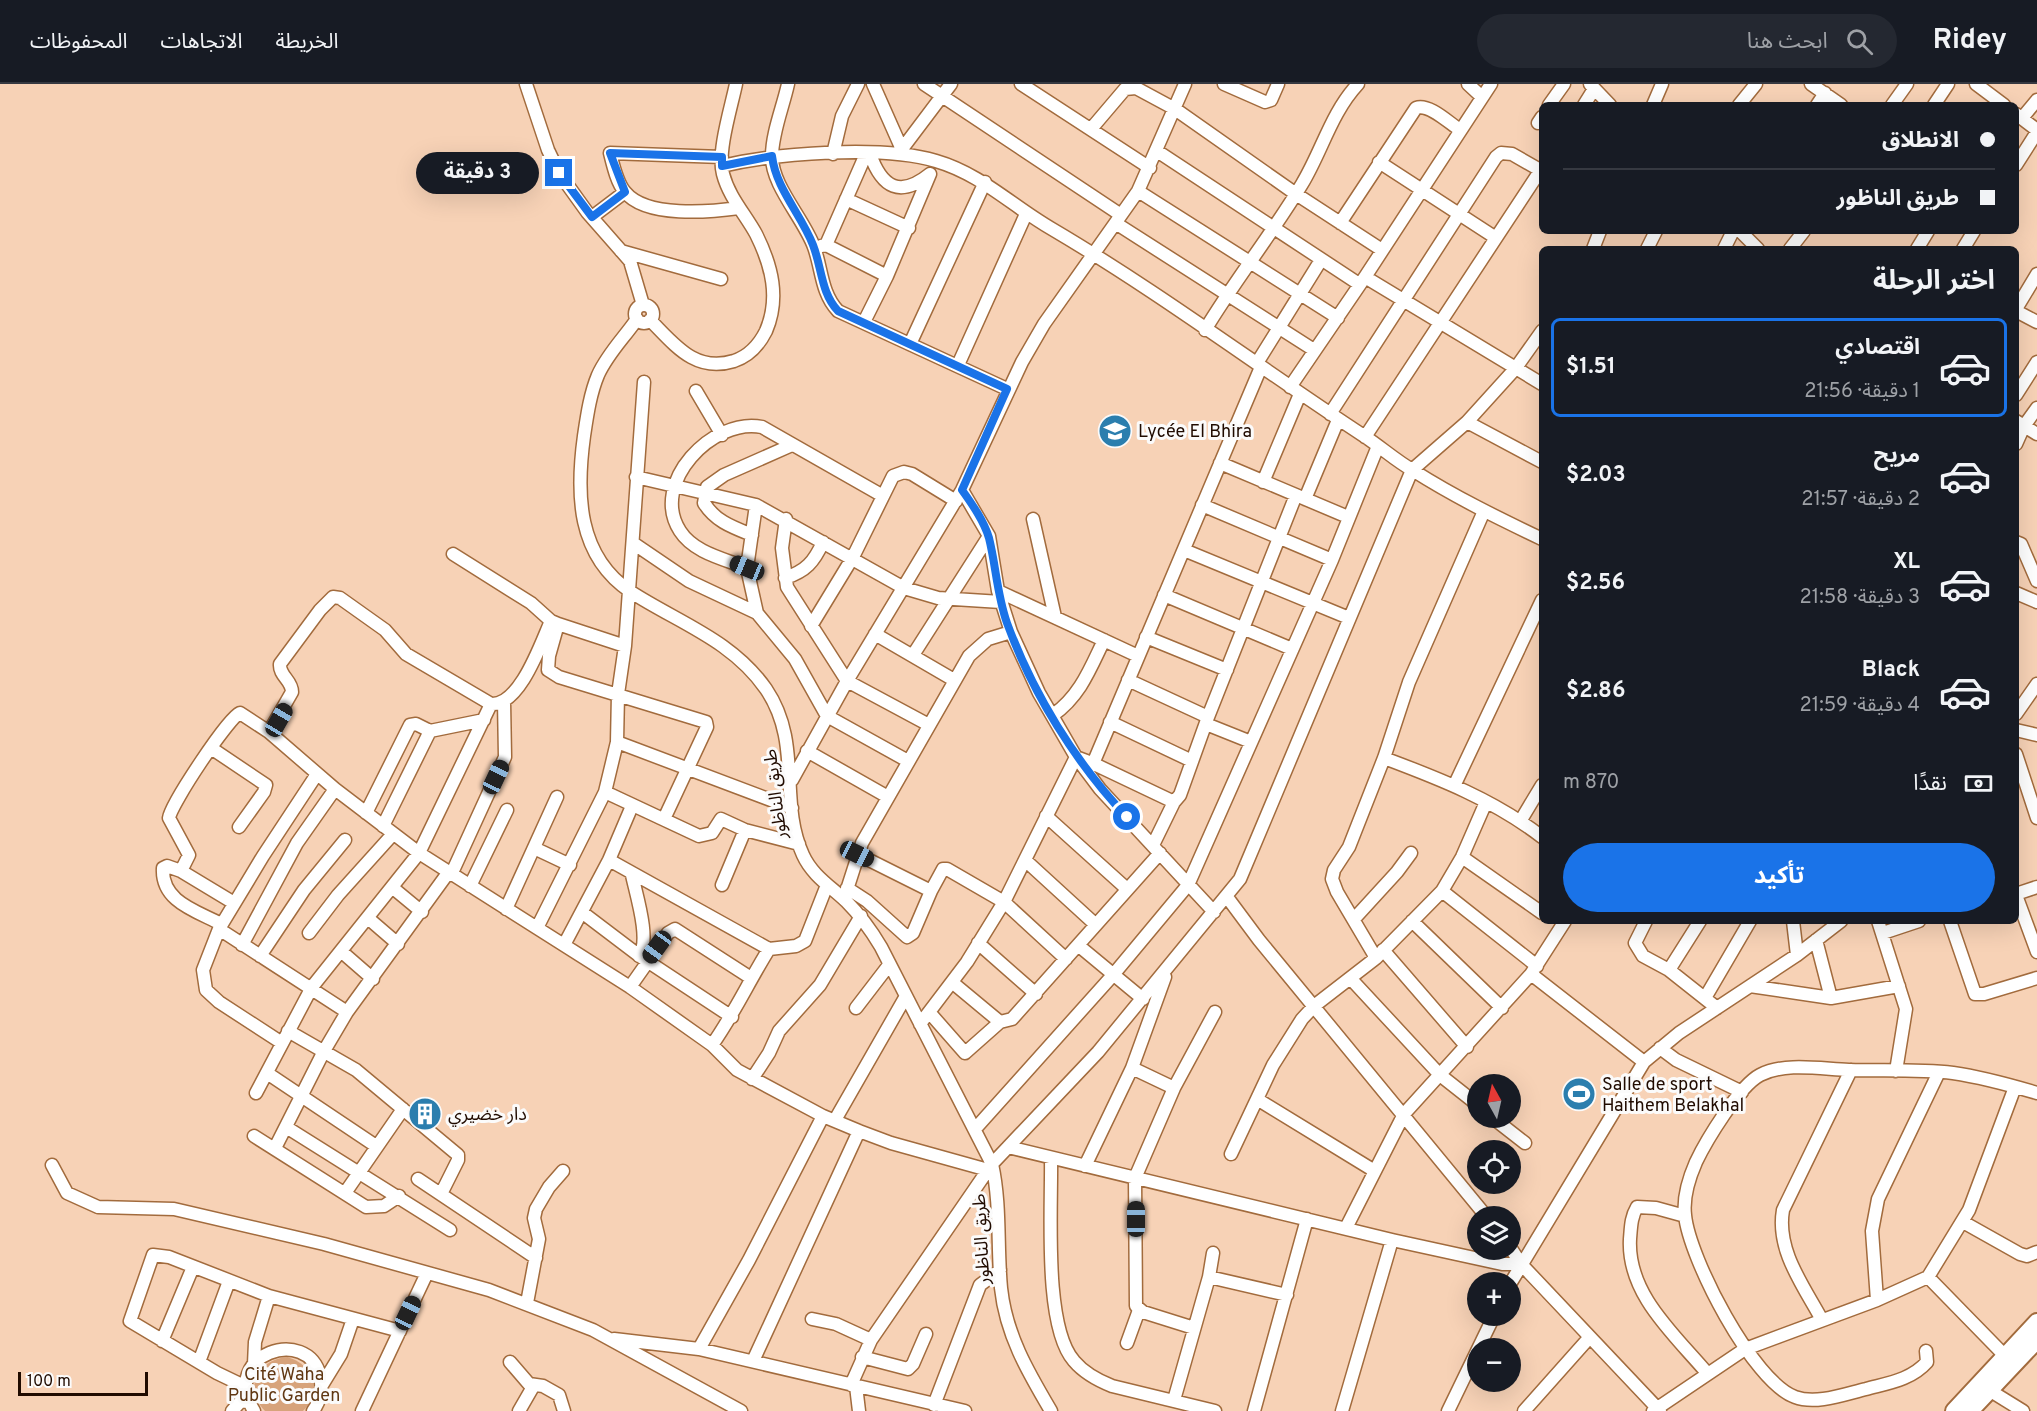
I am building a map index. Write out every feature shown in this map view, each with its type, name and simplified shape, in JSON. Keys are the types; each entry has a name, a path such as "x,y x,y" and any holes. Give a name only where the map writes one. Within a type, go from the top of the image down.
{"main road":[{"path":"1970,1411 1989,1390 2037,1322"},
{"path":"1954,1411 2008,1360 2034,1348"}],"street":[{"path":"526,84 548,150 559,173 633,268 643,305 652,310 643,320 696,362 710,365 741,359 752,351 762,338 773,313 772,280 756,234 739,208 722,173 736,84"},
{"path":"788,84 772,156 774,174 820,246 825,292 834,306 1007,389"},
{"path":"833,154 842,116 858,84"},
{"path":"873,84 903,152"},
{"path":"924,84 1226,295 1314,350"},
{"path":"903,152 951,84"},
{"path":"1021,84 1037,89 1091,129 1150,168"},
{"path":"791,781 847,681 959,495 1007,389 1044,324 1138,190 1150,168 1185,84"},
{"path":"1224,84 1265,102 1271,100 1278,84"},
{"path":"1205,330 1226,295 1296,194 1316,160 1339,107 1358,84"},
{"path":"1468,84 1482,97"},
{"path":"1263,482 1295,391 1314,350 1338,318 1491,84"},
{"path":"1551,102 1564,84"},
{"path":"1654,102 1662,84"},
{"path":"1741,102 1756,84"},
{"path":"1811,84 1837,102"},
{"path":"1894,102 1907,84"},
{"path":"1936,102 1948,84"},
{"path":"1976,84 2000,102"},
{"path":"1585,102 1592,87 1607,102"},
{"path":"1091,129 1128,88 1136,88 1175,109 1296,194 1382,250"},
{"path":"1819,102 1825,93"},
{"path":"2019,160 2037,131 2019,116 2037,100"},
{"path":"1340,223 1418,106 1428,109 1460,130"},
{"path":"1157,151 1321,260 1404,301 1539,382"},
{"path":"739,208 700,213 644,205 625,192 610,153 722,162 772,156 903,152 935,161 985,182 1026,214 1094,254 1412,470 1484,511 1539,538"},
{"path":"929,1012 965,1053 1000,1022 1012,1019 1036,994 1127,889 1157,849 1174,802 1180,795 1277,538 1300,497 1334,417 1458,214 1501,153 1512,154 1539,168"},
{"path":"820,246 868,154"},
{"path":"868,154 885,182 896,187 907,187 919,183 930,174"},
{"path":"864,322 909,228 935,161"},
{"path":"1379,162 1496,238"},
{"path":"1365,437 1539,172"},
{"path":"910,344 985,182"},
{"path":"1138,190 1338,318"},
{"path":"592,217 625,192"},
{"path":"846,199 909,228"},
{"path":"958,365 1026,214"},
{"path":"1743,234 1755,246"},
{"path":"1792,246 1802,234"},
{"path":"820,246 887,276"},
{"path":"621,251 721,279"},
{"path":"1092,763 1184,550 1259,365 1321,260"},
{"path":"2019,308 2037,274"},
{"path":"2019,313 2037,322"},
{"name":"طريق الناظور","path":"643,320 610,354 598,375 586,417 580,475 581,514 587,535 606,567 629,590 717,640 747,664 775,704 784,724 792,808 799,844 807,862 827,885 846,894 882,947 975,1129 990,1167 998,1196 1000,1270 1006,1315 1026,1370 1051,1411"},
{"path":"859,1411 854,1386 862,1356 990,1167 1143,999 1227,897 1247,862 1412,470 1467,422 1515,369 1539,335"},
{"path":"2019,390 2037,362"},
{"path":"537,928 605,792 617,742 618,694 625,646 644,382"},
{"path":"696,391 722,435"},
{"path":"2037,408 2027,428 2037,446"},
{"path":"1467,422 1539,460"},
{"path":"747,568 699,549 681,533 674,515 674,486 689,458 722,435 752,425 762,428 883,496"},
{"path":"752,535 716,517 704,503 706,487 724,475 792,445"},
{"path":"975,1129 1113,975 1188,885 1332,560 1378,446"},
{"path":"1220,463 1348,517"},
{"path":"811,626 853,557 893,476 904,472 959,495 988,536 999,597 1009,627 1039,693 1077,758 1100,789 1214,912"},
{"path":"636,477 756,505 786,519 904,588 925,595 949,598 999,597 1030,606 1138,656"},
{"path":"756,505 747,568 757,613"},
{"path":"1202,505 1332,560"},
{"path":"1467,1047 1379,954 1354,919 1335,886 1334,870 1349,847 1384,758 1409,682 1484,511"},
{"path":"786,519 783,548 785,578 811,626 847,681 929,725"},
{"path":"1033,519 1055,618"},
{"path":"913,655 988,536"},
{"path":"785,578 800,573 812,564 824,542"},
{"path":"633,543 690,580 757,613 795,659 827,717 908,761"},
{"path":"2019,543 2037,581"},
{"path":"1184,550 1349,618"},
{"path":"453,554 531,603 554,623 625,646"},
{"path":"2019,594 2037,602"},
{"path":"1164,595 1292,649"},
{"path":"270,732 292,692 292,687 282,672 280,664 320,610 333,597 340,598 385,630 406,654 421,665 491,704 504,701 524,679 554,623"},
{"path":"1030,606 1015,612 1009,627 974,649 954,680 857,854 846,894 867,901 907,937 913,933 943,869 947,869 1004,902 1066,959"},
{"path":"1455,784 1539,606"},
{"path":"554,623 547,665 551,674 705,720 707,727 689,770 664,819"},
{"path":"875,634 954,680"},
{"path":"1146,637 1227,670"},
{"path":"1053,715 1069,703 1081,688 1104,640"},
{"path":"1128,680 1251,742"},
{"path":"2019,710 2037,684"},
{"path":"275,1148 300,1096 347,1012 449,874 505,758 504,701"},
{"path":"256,1093 312,987 369,919 419,853 491,704"},
{"path":"181,871 189,855 169,818 170,813 230,720 240,713 270,732 335,789 419,853 630,987 712,1045 737,1070 823,1116 859,1131 891,1143 990,1167"},
{"path":"366,813 410,724 416,724 430,731 484,720"},
{"path":"1110,722 1192,761"},
{"path":"309,933 388,830 430,731"},
{"path":"2019,731 2037,735"},
{"path":"617,742 792,808"},
{"path":"211,748 266,785 264,792 239,827"},
{"path":"807,751 888,797"},
{"path":"1077,758 1174,802"},
{"path":"920,1024 953,983 1004,902 1077,758"},
{"path":"1384,758 1455,784 1521,820 1539,835"},
{"path":"2019,763 2037,818"},
{"path":"317,774 220,927 203,970 206,990 219,1002 285,1037 324,1051 356,1070 458,1155 458,1160 441,1194"},
{"path":"242,945 297,843 335,789"},
{"path":"1521,820 1539,790"},
{"path":"605,792 703,837 712,833 721,819 745,830 799,844"},
{"path":"506,909 557,797"},
{"path":"1231,1154 1287,1042 1314,1006 1351,979 1379,954 1442,891 1462,857 1486,802"},
{"path":"564,945 583,913 609,860 632,806"},
{"path":"470,886 507,810"},
{"path":"1046,816 1127,889"},
{"path":"722,885 745,830"},
{"path":"260,956 304,890 345,840"},
{"path":"534,848 570,865"},
{"path":"1354,919 1397,872 1411,853"},
{"path":"857,854 931,891"},
{"path":"1462,857 1539,911"},
{"path":"609,860 632,875 769,948 796,946 804,941 827,885"},
{"path":"1025,860 1096,925"},
{"path":"234,903 181,871 167,866 163,868 165,885 172,896 220,927 242,945 312,987 347,1012"},
{"path":"630,987 643,959 644,951 644,939 632,875"},
{"path":"2019,893 2037,887"},
{"path":"393,888 422,912"},
{"path":"1442,891 1644,1062"},
{"path":"1227,897 1258,940 1478,1206"},
{"path":"2019,902 2037,952"},
{"path":"583,913 643,959 732,1017"},
{"path":"752,1079 769,1053 779,1031 820,985 861,916"},
{"path":"369,919 398,944"},
{"path":"1412,921 1502,1008"},
{"path":"1346,1228 1373,1170 1404,1114 1467,1047 1534,970 1559,924"},
{"path":"1644,924 1635,943 1636,949 1643,956 1669,970 1717,1008"},
{"path":"1669,970 1698,924"},
{"path":"1705,998 1748,924"},
{"path":"1793,924 1797,955"},
{"path":"1517,1272 1644,1062 1660,1048 1797,955 1837,924"},
{"path":"1896,1071 1907,1017 1881,927 1900,924"},
{"path":"1951,924 1975,994 1984,994 2037,978"},
{"path":"643,959 670,931 677,929 751,978"},
{"path":"1816,940 1831,998"},
{"path":"978,943 1036,994"},
{"path":"1079,946 1143,999"},
{"path":"712,1045 732,1017 769,948"},
{"path":"342,952 373,979"},
{"path":"856,1008 890,965"},
{"path":"1085,1166 1132,1068 1169,966"},
{"path":"1351,979 1440,1075 1467,1096"},
{"path":"953,983 1000,1022"},
{"path":"1750,986 1831,998 1899,986"},
{"path":"836,1120 906,996"},
{"path":"1127,1343 1138,1310 1136,1302 1135,1178 1174,1088 1215,1012"},
{"path":"1660,1048 1676,1060 1742,1092"},
{"path":"1132,1068 1174,1088"},
{"path":"1926,1352 1926,1362 1912,1375 1839,1396 1810,1400 1785,1392 1745,1349 1696,1255 1685,1216 1686,1196 1695,1164 1742,1092 1754,1079 1771,1070 1939,1072 2015,1086 2037,1093"},
{"path":"1822,1320 1786,1254 1781,1224 1784,1209 1851,1070"},
{"path":"1877,1300 1872,1231 1878,1199 1939,1072"},
{"path":"267,1073 376,1146"},
{"path":"1519,1260 1656,1410 1745,1349 1877,1300 1928,1277 1963,1222 2015,1086"},
{"path":"1257,1099 1373,1170"},
{"path":"345,1193 403,1108"},
{"path":"699,1349 754,1251 823,1116"},
{"path":"286,1127 450,1230"},
{"path":"1506,1128 1525,1143"},
{"path":"753,1361 859,1131"},
{"path":"254,1136 372,1208 384,1206 399,1196"},
{"path":"1008,1147 1392,1240 1502,1264 1521,1264"},
{"path":"1051,1158 1055,1317 1065,1347 1073,1360 1096,1380 1215,1411"},
{"path":"52,1165 67,1193 99,1207 174,1209 324,1244 489,1290 526,1303 569,1319 607,1338 741,1411"},
{"path":"526,1303 539,1237 534,1218 536,1209 549,1187 563,1171"},
{"path":"418,1179 536,1258"},
{"path":"1685,1216 1656,1208 1637,1208 1631,1221 1630,1257 1642,1293 1707,1373"},
{"path":"1254,1411 1306,1219"},
{"path":"1963,1222 2020,1254 2027,1256 2037,1252"},
{"path":"1342,1411 1392,1240"},
{"path":"1174,1400 1209,1277 1213,1253"},
{"path":"250,1401 244,1386 162,1341 129,1319 150,1258 163,1256 269,1296 400,1331"},
{"path":"162,1341 193,1267"},
{"path":"929,1407 980,1285 1000,1270"},
{"path":"362,1411 427,1273"},
{"path":"1209,1277 1287,1295"},
{"path":"1928,1277 2008,1360"},
{"path":"200,1362 229,1281"},
{"path":"254,1364 255,1342 269,1296"},
{"path":"1138,1310 1194,1328"},
{"path":"322,1385 338,1361 353,1319"},
{"path":"812,1319 836,1324 871,1340"},
{"path":"1448,1411 1489,1326"},
{"path":"862,1356 908,1369 913,1364 926,1335"},
{"path":"607,1338 699,1349 854,1386 929,1407 965,1411"},
{"path":"1524,1411 1589,1338"},
{"path":"642,1356 646,1343"},
{"path":"250,1401 249,1371 254,1364 263,1355 276,1350 289,1349 301,1353 312,1361 319,1372 322,1385 321,1395 313,1411"},
{"path":"510,1362 529,1384 553,1390 559,1395 564,1411"},
{"path":"519,1411 534,1385"},
{"path":"1989,1390 2024,1411"},
{"path":"232,1411 241,1401 250,1401"}],"green space":[{"name":"Cité Waha Public Garden","path":"287,1357 309,1372 314,1387 313,1395 303,1411 265,1411 255,1393 256,1376 268,1363"}],"place":[{"name":"Lycée El Bhira","path":"1115,431"},
{"name":"Salle de sport Haithem Belakhal","path":"1579,1094"},
{"name":"دار خضيري","path":"425,1114"}],"route":[{"path":"559,173 592,217 625,192 610,153 722,157 722,166 772,156 774,174 800,217 814,247 825,292 838,311 1007,389 962,490 988,536 998,591 1007,622 1039,693 1077,758 1100,789 1127,817"}]}
